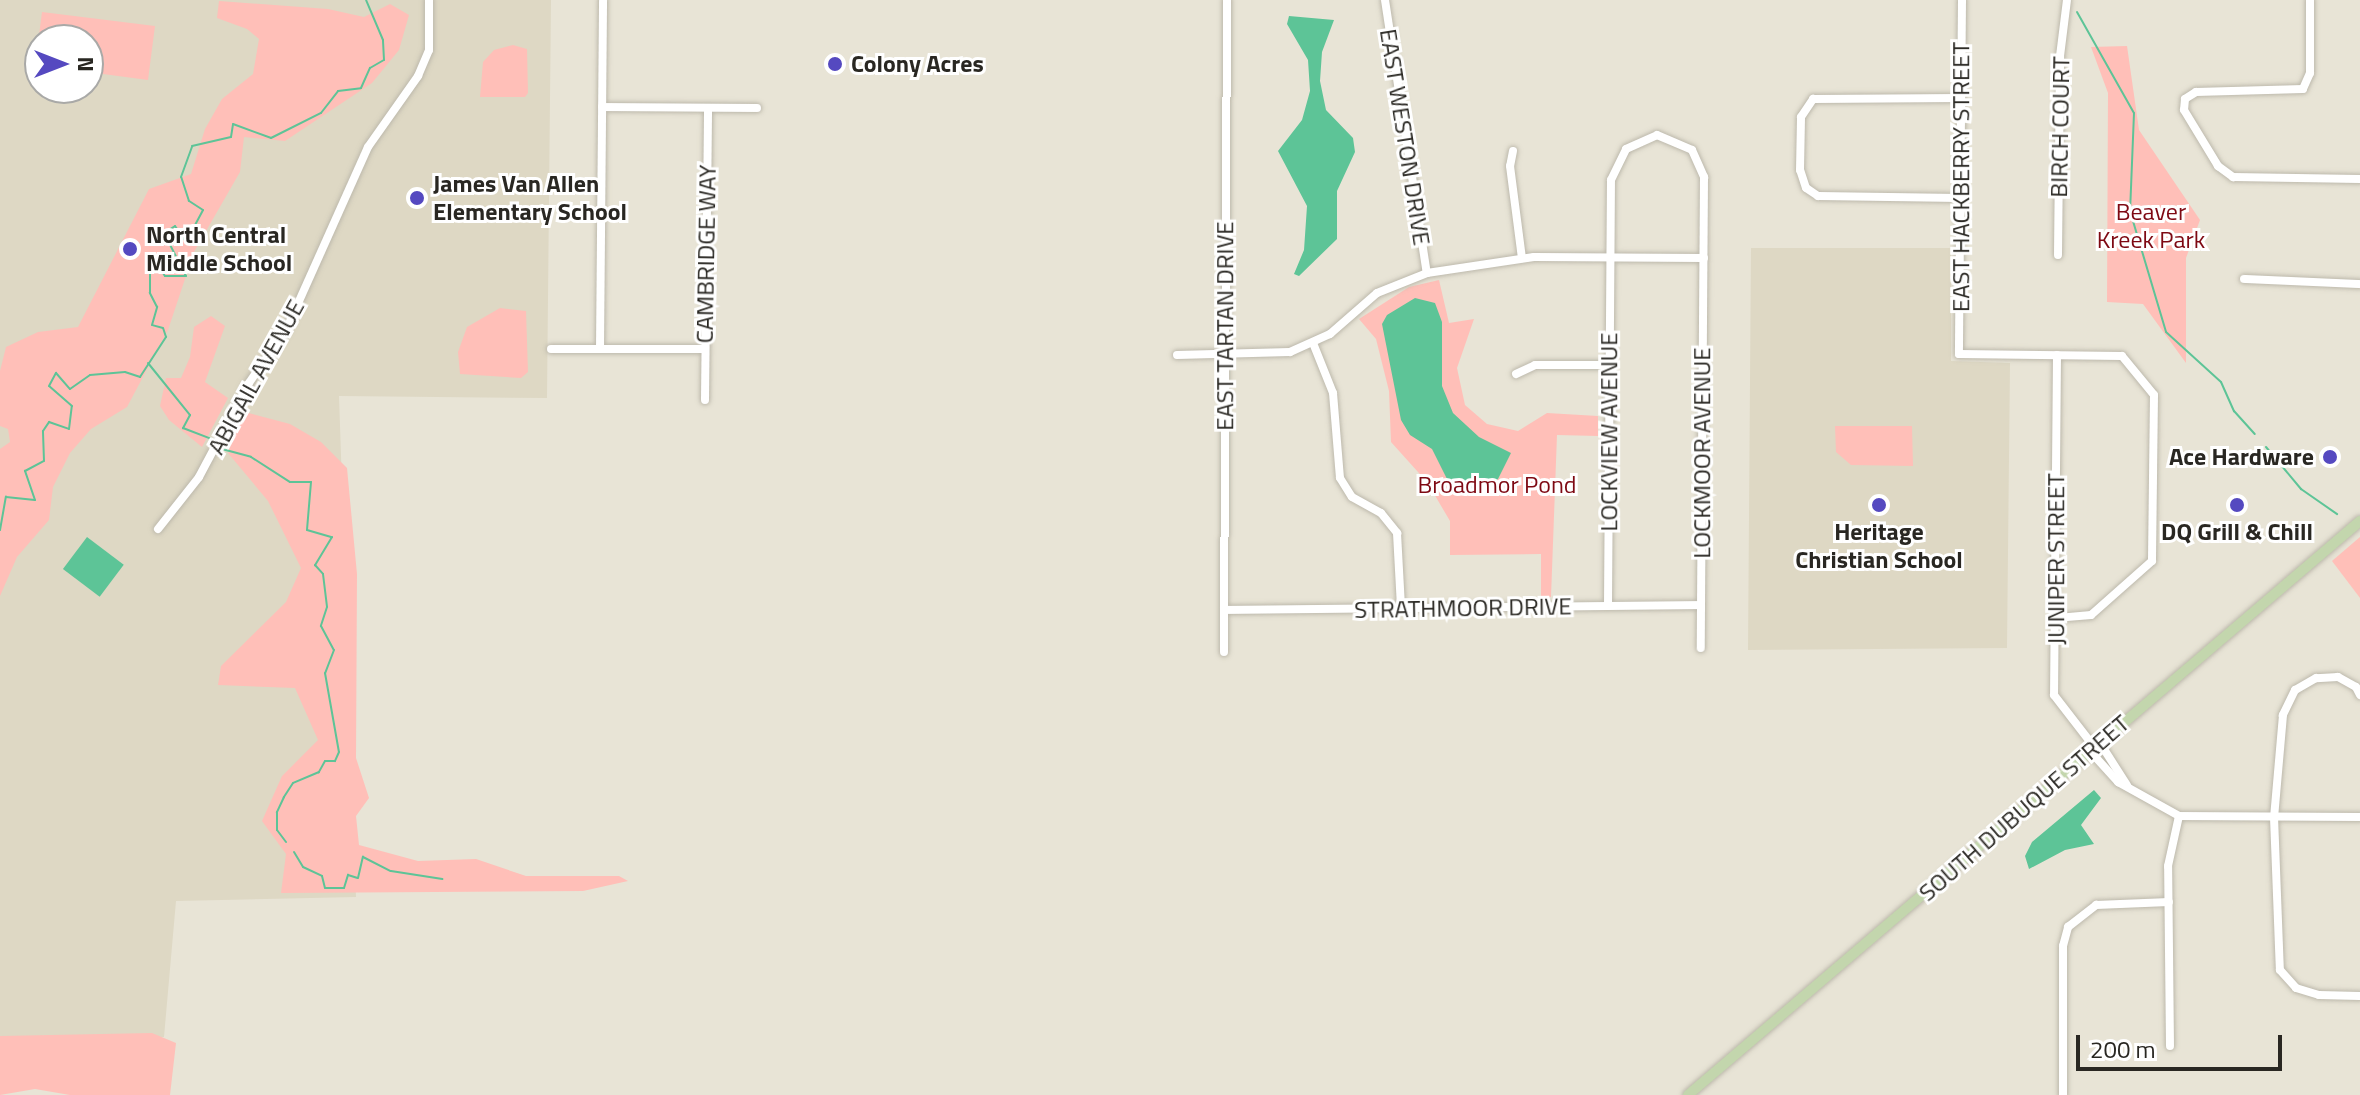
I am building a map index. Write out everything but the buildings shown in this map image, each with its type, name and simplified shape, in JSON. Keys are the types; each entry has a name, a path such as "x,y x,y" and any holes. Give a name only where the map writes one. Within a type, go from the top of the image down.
{"main road":[{"name":"SOUTH DUBUQUE STREET","path":"1688,1095 2360,521"}],"street":[{"name":"ABIGAIL AVENUE","path":"158,529 199,477 249,383 287,328 368,147 418,76 429,50 429,0"},
{"path":"600,349 603,0"},
{"name":"EAST TARTAN DRIVE","path":"1224,652 1227,0"},
{"name":"EAST WESTON DRIVE","path":"1385,0 1427,273"},
{"name":"EAST HACKBERRY STREET","path":"1962,0 1959,354 2057,355"},
{"name":"BIRCH COURT","path":"2058,255 2060,56 2067,0"},
{"path":"2310,0 2310,73 2303,89 2196,92 2185,99 2184,110 2218,166 2233,177 2360,179"},
{"path":"1960,198 1818,196 1806,188 1800,170 1801,117 1813,99 1961,98"},
{"path":"602,107 757,108"},
{"name":"CAMBRIDGE WAY","path":"705,400 708,108"},
{"name":"LOCKVIEW AVENUE","path":"1608,606 1613,169 1626,149 1657,135 1681,142 1700,163 1704,258"},
{"path":"1513,151 1510,166 1522,258"},
{"path":"1177,355 1276,354 1313,343 1377,293 1427,273 1522,258 1704,258"},
{"name":"LOCKMOOR AVENUE","path":"1701,648 1704,258"},
{"path":"2244,279 2360,284"},
{"path":"1313,343 1333,393 1340,478 1352,497 1381,513 1397,533 1401,608"},
{"path":"551,349 705,349"},
{"path":"2055,618 2091,615 2152,561 2154,395 2122,356 2057,355"},
{"name":"JUNIPER STREET","path":"2057,355 2055,700 2127,785 2179,816"},
{"path":"1516,374 1535,365 1609,365"},
{"name":"STRATHMOOR DRIVE","path":"1224,610 1701,605"},
{"path":"2360,695 2356,687 2338,677 2316,678 2295,690 2283,715 2274,817 2280,970 2296,988 2319,995 2360,996"},
{"path":"2170,1046 2170,854 2179,816 2360,817"},
{"path":"2063,1095 2063,946 2068,927 2096,905 2169,902"}],"shaded area":[{"path":"0,0 551,0 547,398 339,396 356,897 176,901 164,1037 0,1041"},
{"path":"1289,16 1334,20 1322,52 1320,81 1326,110 1353,138 1355,152 1337,191 1337,239 1299,276 1294,274 1304,250 1307,206 1278,151 1302,120 1310,91 1308,60 1287,24"},
{"name":"Heritage Christian School","path":"1751,248 1951,248 1951,361 2010,363 2007,648 1748,650"},
{"path":"1415,298 1435,303 1442,322 1442,386 1453,413 1479,437 1511,453 1498,479 1479,491 1454,493 1432,449 1410,435 1401,420 1382,324 1387,315"},
{"path":"87,537 124,565 100,597 63,569"},
{"path":"2094,790 2101,798 2081,825 2094,844 2065,850 2029,869 2025,856 2032,842"}],"green space":[{"path":"219,1 328,9 364,17 390,4 409,15 399,50 372,83 285,141 244,137 240,172 194,252 168,330 127,407 91,429 70,453 53,487 49,520 17,557 0,596 0,449 10,442 8,429 0,426 0,371 6,347 38,332 78,327 149,189 191,174 205,129 222,99 253,74 259,39 247,29 217,18"},
{"path":"42,12 155,26 148,80 104,74 104,24 40,24"},
{"path":"513,45 527,49 528,93 525,97 480,97 483,62 494,50"},
{"name":"Beaver Kreek Park","path":"2127,46 2139,130 2200,220 2186,258 2186,363 2143,304 2107,302 2108,93 2091,47"},
{"name":"Broadmor Pond","path":"1439,280 1449,323 1474,319 1457,368 1465,405 1487,424 1518,431 1547,413 1598,416 1598,436 1557,435 1551,597 1541,598 1541,554 1450,555 1450,521 1427,482 1391,442 1389,391 1376,339 1359,319 1409,287"},
{"path":"500,308 526,311 528,372 521,378 460,374 458,352 467,327"},
{"path":"211,316 225,326 205,382 228,398 202,447 169,420 160,406 166,378 181,378 190,357 194,327"},
{"path":"241,411 290,424 321,442 347,468 357,574 356,758 369,798 356,816 359,845 418,861 476,859 526,876 619,876 628,881 583,891 281,893 286,854 262,821 282,776 318,740 295,688 218,685 221,666 286,602 301,568 268,501 228,453"},
{"path":"1835,426 1912,426 1913,466 1851,465 1836,452"},
{"path":"2360,537 2360,598 2332,561"},
{"path":"152,1033 176,1043 170,1095 70,1095 35,1089 0,1095 0,1036"}],"waterway":[{"path":"0,530 6,497 35,500 25,471 44,461 43,431 49,422 69,429 72,406 49,386 56,373 70,389 90,375 125,372 140,377 166,337 163,328 152,325 157,307 150,293 150,266 158,265 165,276 186,276 164,233 175,226 186,242 203,210 189,201 181,177 192,146 231,137 233,124 271,138 321,113 338,91 361,88 370,68 384,60 383,40 366,0"},
{"path":"2077,12 2134,113 2130,211 2166,332 2221,382 2234,411 2255,434"},
{"path":"148,363 190,415 183,428 212,439"},
{"path":"2266,447 2301,489 2337,514"},
{"path":"222,449 251,457 290,482 311,482 307,530 332,537 315,565 323,574 327,607 321,626 334,650 325,673 339,752 335,761 325,761 319,772 293,783 284,797 277,812 277,830 286,842"},
{"path":"294,852 303,867 322,876 325,888 344,888 348,875 358,878 363,857 391,871 442,879"}],"place":[{"name":"Colony Acres","path":"835,64"},
{"name":"James Van Allen Elementary School","path":"417,198"},
{"name":"North Central Middle School","path":"130,249"},
{"name":"Ace Hardware","path":"2330,457"},
{"name":"Heritage Christian School","path":"1879,505"},
{"name":"DQ Grill & Chill","path":"2237,505"}]}
